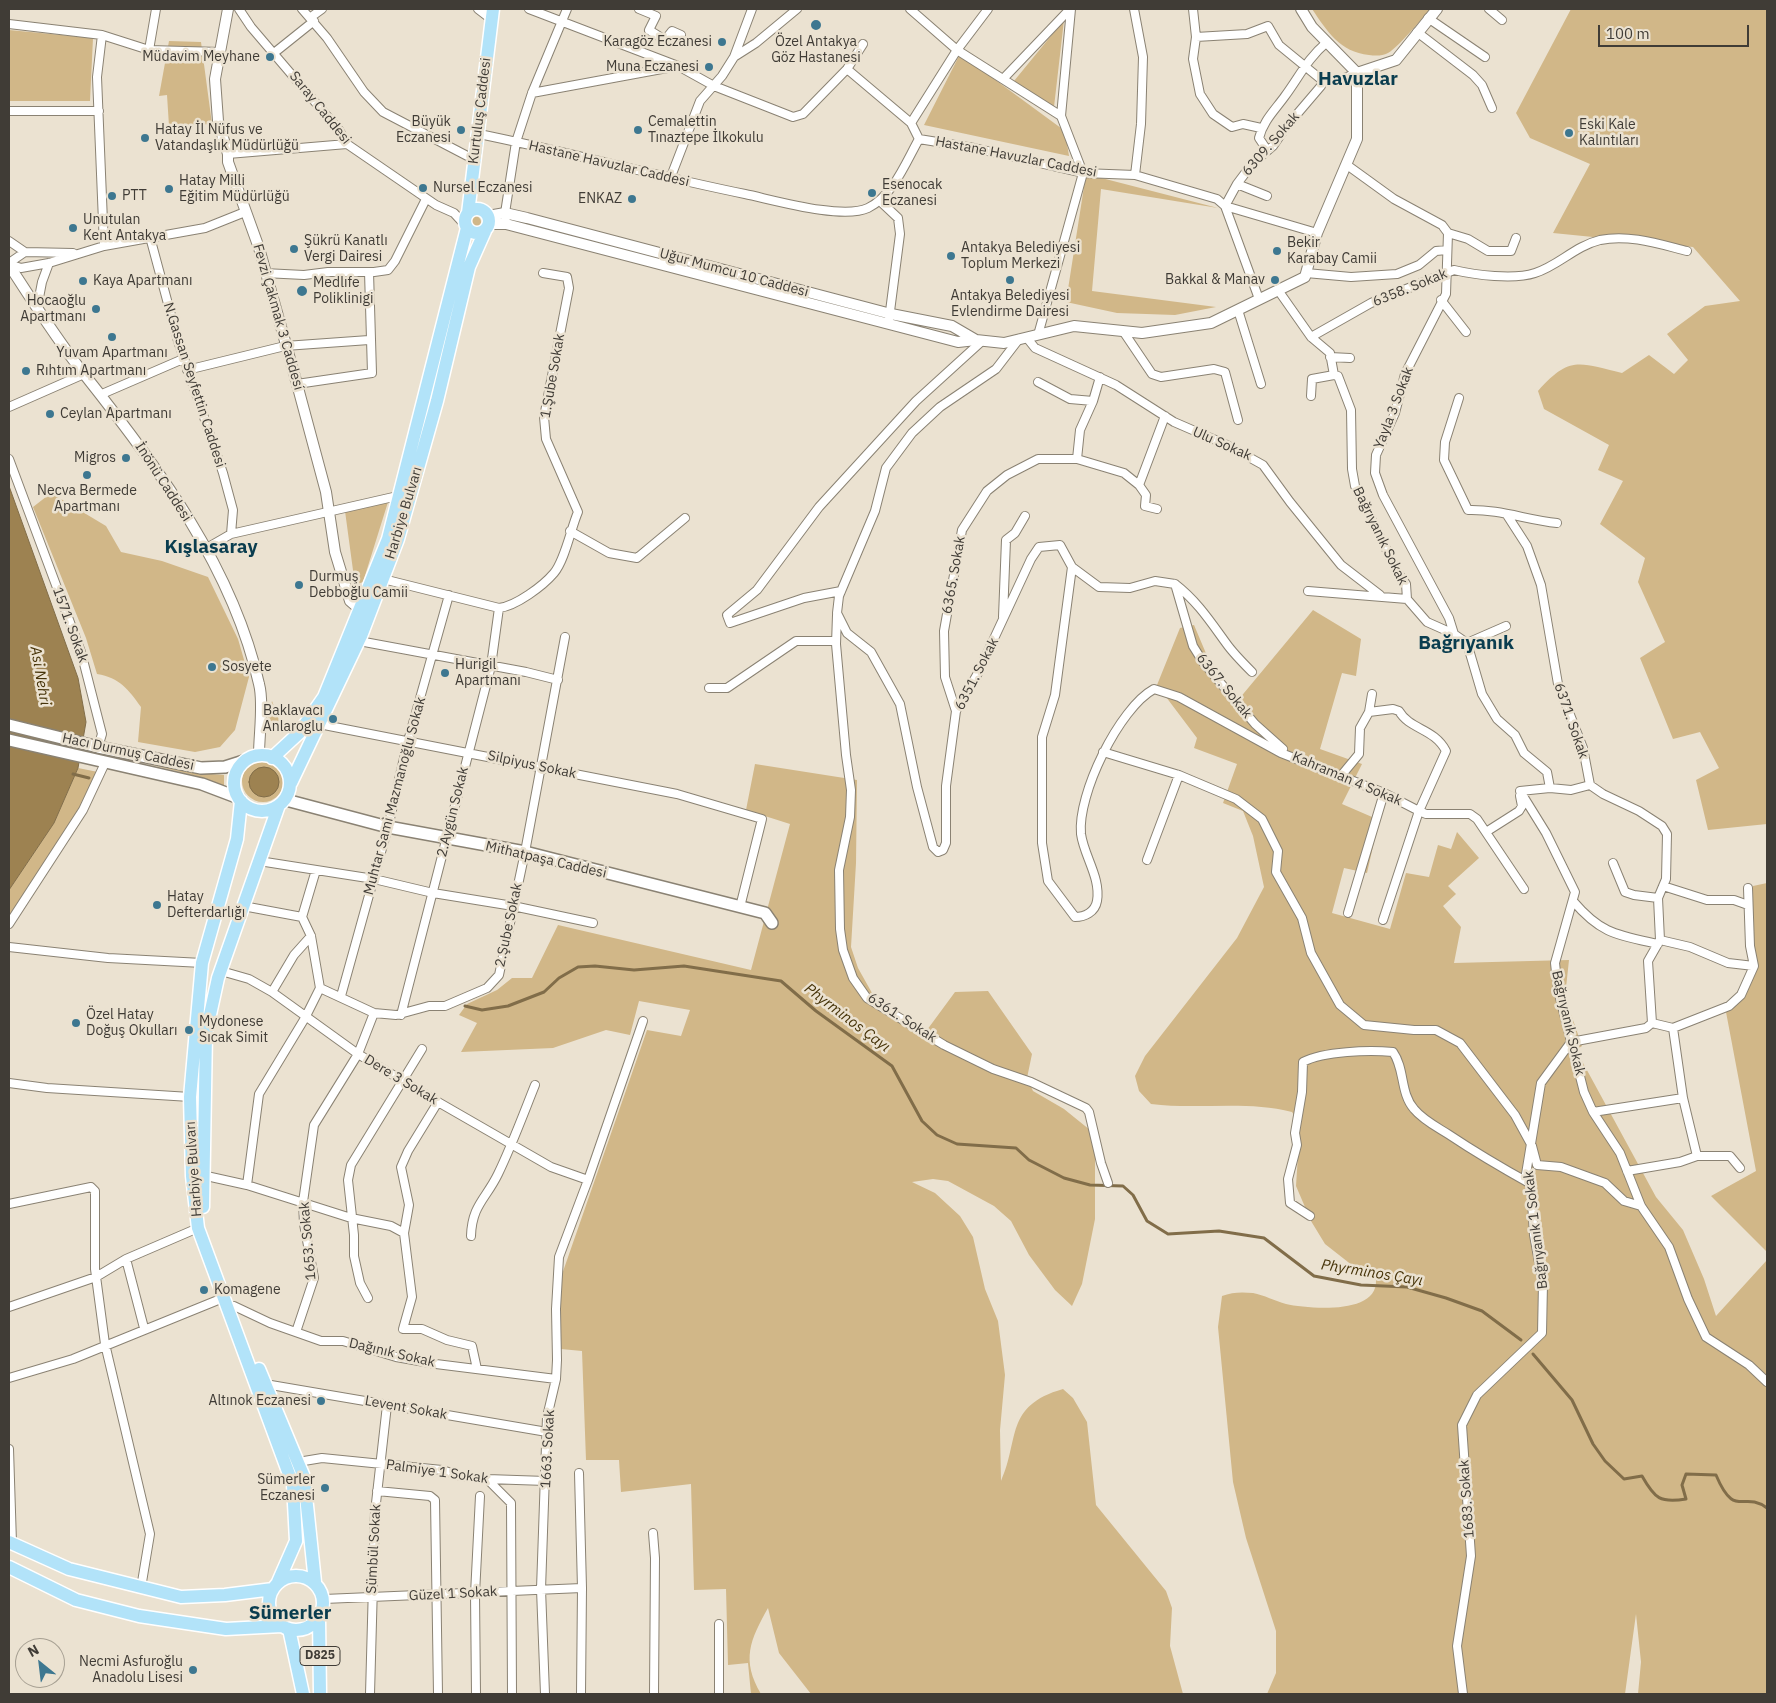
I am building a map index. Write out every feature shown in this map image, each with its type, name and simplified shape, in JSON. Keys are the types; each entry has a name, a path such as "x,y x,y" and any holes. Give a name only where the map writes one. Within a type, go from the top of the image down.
{"main road":[{"name":"Kurtuluş Caddesi","path":"467,222 492,14"},
{"name":"Uğur Mumcu 10 Caddesi","path":"479,209 487,224 477,234 467,222 479,209"},
{"name":"Harbiye Bulvarı","path":"272,758 300,733 324,697 364,613 383,579 398,539 405,494 467,222"},
{"name":"Harbiye Bulvarı","path":"324,1599 315,1582 304,1477 234,1306 206,1224 202,1202 202,1175 206,1033 221,971 259,861 282,803 290,792 291,783 359,641 364,613 388,539 437,401 469,267 487,224"},
{"name":"Hacı Durmuş Caddesi","path":"9,725 98,747 201,768 225,767 253,758"},
{"name":"Hacı Durmuş Caddesi","path":"9,740 202,784 240,799"},
{"name":"Harbiye Bulvarı","path":"253,758 236,774 234,783 240,799 237,839 202,963 190,1097 192,1176 198,1228 293,1485 296,1541 270,1596 271,1613 286,1628 303,1694"},
{"path":"253,758 272,758 285,768 291,783"},
{"path":"240,799 254,810 263,810 282,803"},
{"name":"Mithatpaşa Caddesi","path":"282,803 388,827 525,852 765,913 772,923"},
{"path":"10,1542 69,1569 181,1597 225,1595 275,1585 285,1578 300,1575 315,1582"},
{"path":"9,1568 76,1600 139,1616 226,1629 306,1628 319,1618 324,1599"},
{"name":"D825","path":"319,1618 320,1694"}],"street":[{"path":"149,50 156,9"},
{"name":"Fevzi Çakmak 3 Caddesi","path":"228,9 221,52 214,79 218,121 228,154 228,162 259,248 264,273 297,384 326,492 335,552 350,601 364,613"},
{"name":"Saray Caddesi","path":"239,9 251,27 339,130 347,144 426,199 467,222"},
{"path":"302,9 312,19 364,92 384,112 475,160"},
{"path":"274,53 322,9"},
{"path":"478,9 492,14"},
{"path":"529,9 678,66 714,86 793,117 803,114 847,69 863,44"},
{"path":"505,218 516,142 532,93 567,9"},
{"path":"639,9 656,16 649,30 664,40 672,31 681,35"},
{"path":"670,179 700,101 714,86 734,57 752,9"},
{"path":"734,57 756,43 797,9"},
{"path":"910,9 919,12 957,50 1061,116"},
{"path":"911,123 957,50 988,9"},
{"path":"1003,79 1070,9"},
{"path":"1038,335 1083,173 1061,116 1070,9"},
{"path":"1134,9 1143,57 1141,124 1135,175"},
{"path":"1193,9 1196,37 1193,59 1200,94 1206,106 1213,114 1232,127 1242,124 1261,128"},
{"path":"1301,9 1312,27 1357,73 1357,139 1317,233 1305,277 1278,290 1311,337 1330,353 1330,356 1350,358"},
{"path":"1196,37 1247,34 1268,26 1279,46 1291,58 1323,80 1337,81 1396,60 1437,9"},
{"path":"1489,9 1502,20"},
{"path":"1428,18 1485,57"},
{"path":"9,24 102,35 149,50 221,52"},
{"path":"1417,32 1473,75 1482,85 1492,108"},
{"path":"102,35 97,77 104,246"},
{"path":"1267,150 1259,138 1261,128 1313,54 1326,43"},
{"path":"532,93 678,66"},
{"path":"847,69 911,123 919,139"},
{"name":"6309. Sokak","path":"1225,206 1237,184 1252,164 1267,150 1321,86 1323,80"},
{"path":"9,111 99,111"},
{"name":"Hastane Havuzlar Caddesi","path":"479,134 670,179 844,212 866,209 880,201 892,185 919,139 974,148 1083,173 1135,175 1217,199 1225,206 1317,233"},
{"path":"228,154 347,144"},
{"path":"1347,165 1394,199 1442,226 1448,233 1468,239 1494,252 1511,251 1516,238"},
{"path":"1237,184 1267,196"},
{"path":"264,273 304,275 328,272 388,270 426,199"},
{"path":"880,201 898,218 900,234 890,318"},
{"path":"1225,206 1259,299"},
{"path":"9,264 21,268 49,263 104,246 205,228 246,212"},
{"name":"Uğur Mumcu 10 Caddesi","path":"487,224 505,218 890,318 951,340 964,342 979,340 1004,343 1074,326 1142,333 1211,324 1278,290"},
{"name":"Yayla 3 Sokak","path":"1448,233 1446,294 1441,300 1405,374 1395,413 1376,455 1375,473 1383,495 1449,618 1454,634"},
{"name":"N.Gassan Seyfettin Caddesi","path":"150,237 183,359 217,455 233,510 231,534"},
{"name":"6358. Sokak","path":"1311,337 1371,302 1435,280 1446,272 1454,270 1512,276 1535,274 1576,249 1600,240 1629,238 1687,251"},
{"path":"9,241 25,252 80,253"},
{"path":"1306,273 1351,278 1397,274 1419,265 1436,251 1448,250"},
{"path":"9,264 25,252"},
{"path":"37,308 42,282 49,263"},
{"name":"İnönü Caddesi","path":"9,264 37,308 84,374 102,394 156,466 227,589 243,627 260,686 253,758"},
{"path":"297,384 372,373 369,340 369,272"},
{"name":"1.Şube Sokak","path":"499,608 509,607 525,597 555,573 578,512 546,439 544,417 569,288 567,277 543,273"},
{"path":"1441,300 1466,332"},
{"path":"1238,310 1261,384"},
{"path":"1123,331 1152,374 1161,377 1214,369 1225,372 1238,420"},
{"path":"837,613 841,591 875,511 886,468 912,433 940,407 996,369 1023,339"},
{"name":"Ulu Sokak","path":"1023,339 1035,348 1100,377 1165,416 1264,464 1290,502 1341,565 1380,595"},
{"path":"187,370 285,346 369,340"},
{"path":"841,591 804,598 730,623 727,615 758,590 819,507 909,408 979,340"},
{"name":"Bağrıyanık Sokak","path":"1330,356 1334,376 1338,376 1351,410 1352,468 1355,486 1398,573 1406,584 1406,598 1428,622 1454,634 1467,643"},
{"path":"102,394 183,359"},
{"path":"9,407 84,374"},
{"path":"1311,396 1312,379 1334,376"},
{"path":"1076,458 1080,430 1093,401 1100,377"},
{"path":"1038,382 1070,399 1093,401"},
{"path":"1459,398 1445,442 1444,460 1468,510 1491,509 1507,515 1557,522"},
{"path":"1157,509 1146,506 1146,495 1139,485 1165,416"},
{"name":"6365. Sokak","path":"956,711 944,677 944,631 962,530 987,491 1007,475 1038,459 1076,458 1124,473 1139,485"},
{"name":"1571. Sokak","path":"9,459 81,652 102,734 98,747"},
{"path":"205,549 231,534 405,494"},
{"name":"6371. Sokak","path":"1507,515 1527,546 1541,585 1558,684 1583,748 1590,785"},
{"path":"1002,624 1006,540 1015,533 1025,516"},
{"path":"570,531 609,553 637,558 685,518"},
{"name":"6351. Sokak","path":"837,613 847,633 872,652 900,704 930,839 938,852 943,850 946,843 946,786 956,711 978,673 1002,624 1025,569 1039,547 1060,545 1072,567"},
{"path":"1252,672 1227,645 1209,618 1190,596 1174,584 1155,581 1130,588 1099,587 1072,567 1056,688 1042,737 1042,843 1048,882 1074,917 1090,914 1097,902 1096,883 1082,836 1081,814 1086,793 1103,752 1179,776 1236,799 1262,819 1278,851 1276,872 1302,918 1311,953 1340,1006 1364,1025 1414,1030 1436,1030 1460,1043 1515,1115 1532,1146 1537,1165 1561,1167 1606,1183 1624,1201 1641,1206"},
{"path":"383,579 499,608"},
{"name":"6367. Sokak","path":"1174,584 1193,646 1203,662 1255,724 1298,760"},
{"path":"1308,591 1406,598"},
{"name":"Muhtar Sami Mazmanoğlu Sokak","path":"340,996 388,827 408,741 450,595"},
{"name":"2.Aygün Sokak","path":"401,1015 403,999 433,894 491,666 499,608"},
{"name":"6361. Sokak","path":"837,613 836,641 846,755 852,790 850,817 839,870 840,929 843,950 853,978 867,998 944,1045 993,1069 1032,1082 1086,1108 1089,1112 1108,1183"},
{"path":"1506,626 1467,643 1476,678 1496,719 1515,735 1524,754 1547,772 1550,788"},
{"name":"2.Şube Sokak","path":"401,1015 429,1006 445,1006 487,988 499,975 525,852 565,637"},
{"path":"359,641 558,680"},
{"path":"710,688 727,688 796,641 836,641"},
{"name":"Kahraman 4 Sokak","path":"1103,752 1135,705 1146,693 1154,688 1179,696 1298,760 1384,793 1426,814 1470,814 1486,832 1524,889"},
{"path":"1340,777 1358,754 1360,728 1369,712 1372,694"},
{"path":"1369,712 1393,709 1399,711 1404,718 1433,734 1446,751 1419,811 1383,920"},
{"name":"Silpiyus Sokak","path":"319,724 677,794 762,819 740,907"},
{"path":"9,924 84,810 102,762"},
{"path":"1147,860 1179,776"},
{"path":"1486,832 1519,811 1522,806 1520,792 1550,788 1571,790 1590,785 1603,794 1639,811 1662,826 1667,834 1666,880 1658,898 1659,942 1648,961 1652,1023"},
{"name":"Bağrıyanık Sokak","path":"1520,792 1565,868 1575,892 1555,963 1558,990 1584,1092 1593,1112 1620,1153 1641,1206 1669,1247 1688,1299 1706,1337 1749,1365 1767,1382"},
{"path":"1348,913 1384,793"},
{"path":"259,861 374,879 433,894 513,906 593,923"},
{"path":"1613,863 1625,892 1658,898"},
{"path":"247,1185 259,1094 306,1018 320,988 311,936 302,917 316,870"},
{"path":"1663,886 1707,900 1734,900 1748,905"},
{"path":"1652,1023 1673,1028 1729,1006 1741,995 1754,966 1750,946 1748,888"},
{"path":"1573,901 1595,924 1612,935 1690,947 1728,963 1754,966"},
{"path":"243,906 302,917"},
{"path":"272,992 294,954 311,936"},
{"path":"9,947 108,958 202,963"},
{"name":"Dere 3 Sokak","path":"221,971 249,980 272,992 358,1054 551,1167 588,1180"},
{"path":"320,988 374,1013 401,1015"},
{"name":"1653. Sokak","path":"296,1332 314,1278 304,1224 303,1202 314,1125 358,1054 374,1013"},
{"name":"1663. Sokak","path":"545,1694 541,1589 547,1417 556,1379 558,1257 588,1180 643,1021"},
{"path":"1571,1042 1646,1028 1652,1023"},
{"path":"1673,1028 1683,1098 1697,1156"},
{"name":"Bağrıyanık 1 Sokak","path":"1542,1333 1543,1284 1534,1235 1531,1184 1526,1174 1541,1083 1571,1042"},
{"path":"368,1298 357,1270 354,1256 354,1235 348,1180 351,1165 422,1049"},
{"path":"1310,1216 1290,1203 1288,1194 1288,1179 1297,1146 1296,1133 1302,1092 1303,1062 1309,1059 1346,1053 1376,1050 1393,1052 1398,1059 1406,1096 1414,1109 1485,1158 1531,1184"},
{"path":"9,1082 47,1088 190,1097"},
{"path":"471,1236 472,1223 477,1208 497,1177 535,1085"},
{"path":"1593,1112 1683,1098"},
{"path":"438,1102 408,1151 401,1167 409,1205 404,1233 412,1297 403,1328 422,1329 447,1340 472,1346 477,1370"},
{"path":"1627,1170 1680,1162 1697,1156 1730,1156 1740,1168"},
{"path":"202,1175 247,1185 351,1218 391,1226 404,1233"},
{"path":"9,1204 91,1187 95,1191 97,1207 96,1277 105,1344 150,1534 141,1588"},
{"path":"9,1307 96,1277 126,1259 198,1228"},
{"path":"126,1259 144,1328"},
{"path":"9,1378 73,1359 144,1328 223,1298"},
{"name":"Dağınık Sokak","path":"234,1306 321,1341 343,1341 396,1357 477,1370 556,1379"},
{"name":"1683. Sokak","path":"1463,1694 1457,1646 1472,1556 1462,1425 1476,1395 1542,1333"},
{"name":"Levent Sokak","path":"265,1384 547,1432"},
{"name":"Sümbül Sokak","path":"370,1694 371,1597 379,1464 386,1405"},
{"path":"9,1449 10,1542"},
{"name":"Palmiye 1 Sokak","path":"298,1462 322,1458 442,1470 461,1476 487,1479 546,1481"},
{"path":"579,1473 582,1588 581,1694"},
{"path":"487,1479 511,1503 512,1694"},
{"path":"377,1491 433,1498 435,1500 438,1694"},
{"path":"476,1694 475,1594 480,1496"},
{"path":"653,1533 655,1558 654,1694"},
{"name":"Güzel 1 Sokak","path":"324,1599 582,1588"},
{"path":"718,1694 719,1624"}],"shaded area":[{"path":"1312,9 1431,9 1393,50 1377,56 1359,53 1342,45 1323,25"},
{"path":"1571,9 1767,9 1767,824 1708,830 1696,780 1719,768 1700,732 1673,739 1640,658 1665,642 1638,582 1645,558 1600,524 1623,481 1598,470 1609,445 1544,409 1538,391 1549,379 1567,367 1585,365 1622,373 1649,355 1674,374 1688,360 1667,334 1705,306 1740,301 1693,247 1553,233 1590,164 1530,138 1516,113"},
{"path":"1064,20 1054,107 1014,81"},
{"path":"9,30 93,38 90,101 9,101"},
{"path":"169,41 201,42 212,124 169,126 167,95 159,96"},
{"path":"960,54 1065,131 1069,156 924,125"},
{"path":"1086,174 1218,208 1101,189 1092,291 1216,307 1175,315 1117,313 1066,302"},
{"path":"473,216 477,216 481,222 477,228 473,228 469,224 469,220"},
{"path":"51,493 106,526 121,552 162,561 208,577 238,639 249,677 235,730 220,747 195,752 138,742 141,707 118,681 97,674 86,638 33,507"},
{"path":"388,502 363,582 355,585 345,511"},
{"path":"1313,610 1361,639 1356,676 1342,673 1320,749 1362,764 1342,804 1379,820 1367,873 1344,868 1332,913 1390,929 1406,873 1429,877 1438,845 1451,849 1457,832 1479,858 1448,886 1456,894 1443,906 1461,927 1454,963 1569,960 1565,997 1582,1046 1576,1050 1656,1197 1683,1230 1704,1279 1716,1316 1767,1260 1767,1694 1638,1694 1641,1662 1636,1614 1625,1694 1267,1694 1276,1673 1276,1631 1246,1538 1233,1482 1218,1327 1222,1296 1237,1293 1253,1293 1297,1306 1340,1307 1366,1299 1374,1291 1376,1280 1362,1273 1325,1244 1311,1221 1296,1186 1300,1124 1292,1112 1275,1108 1240,1106 1169,1106 1151,1104 1139,1091 1135,1076 1145,1056 1237,938 1264,887 1253,836 1243,811 1223,803 1237,764 1194,748 1197,738 1157,685 1180,628 1194,625 1224,696 1234,705"},
{"path":"272,701 283,731 270,732 265,728"},
{"path":"104,753 199,773 224,775 224,786 200,777"},
{"path":"263,760 278,766 284,781 278,796 263,802 248,796 242,781 248,766"},
{"path":"755,764 857,780 856,863 851,947 858,968 872,993 894,1012 927,1030 955,992 988,991 1032,1054 1027,1078 1033,1091 1064,1109 1090,1130 1095,1148 1095,1219 1082,1284 1072,1306 1055,1290 1029,1255 1011,1221 994,1206 948,1181 933,1179 912,1182 935,1193 960,1216 973,1237 985,1289 998,1321 1005,1375 1000,1430 1001,1481 1007,1466 1013,1438 1022,1415 1031,1405 1044,1396 1063,1389 1073,1398 1087,1422 1096,1505 1166,1591 1172,1608 1170,1646 1183,1694 811,1694 779,1653 768,1608 756,1630 750,1650 751,1671 761,1694 751,1694 748,1663 728,1665 726,1589 694,1590 691,1484 621,1492 619,1460 586,1460 582,1351 561,1349 559,1283 647,1030 681,1036 690,1010 639,1001 630,1035 606,1030 553,1048 461,1052 477,1023 459,1015 467,1004 497,990 512,978 532,978 558,925 751,970 790,824 746,810"},
{"path":"78,768 103,773 9,925 9,890 54,823"},
{"path":"1767,883 1767,1252 1711,1196 1756,1171 1726,1012 1748,989 1753,961 1753,886"}],"water":[{"name":"Asi Nehri","path":"9,486 78,678 86,722 78,768 54,823 9,890"},
{"path":"264,767 274,772 279,782 274,792 264,797 254,792 249,782 254,772"}],"waterway":[{"name":"Phyrminos Çayı","path":"73,774 89,778"},
{"name":"Phyrminos Çayı","path":"465,1006 482,1010 508,1006 544,992 559,978 578,967 595,966 634,970 684,966 781,981 816,1011 892,1066 922,1121 937,1135 957,1144 1016,1148 1029,1160 1064,1178 1090,1185 1123,1186 1133,1195 1147,1221 1168,1234 1219,1231 1264,1238 1314,1276 1361,1285 1407,1287 1446,1298 1482,1311 1521,1340"},
{"name":"Phyrminos Çayı","path":"1533,1354 1572,1400 1593,1444 1605,1461 1624,1479 1642,1476 1659,1498 1677,1500 1686,1499 1682,1485 1686,1474 1716,1475 1729,1497 1740,1502 1759,1503 1767,1508"}],"place":[{"name":"Özel Antakya Göz Hastanesi","path":"816,25"},
{"name":"Karagöz Eczanesi","path":"722,42"},
{"name":"Müdavim Meyhane","path":"270,57"},
{"name":"Muna Eczanesi","path":"709,67"},
{"name":"Büyük Eczanesi","path":"461,130"},
{"name":"Cemalettin Tınaztepe İlkokulu","path":"638,130"},
{"name":"Eski Kale Kalıntıları","path":"1569,133"},
{"name":"Hatay İl Nüfus ve Vatandaşlık Müdürlüğü","path":"145,138"},
{"name":"Nursel Eczanesi","path":"423,188"},
{"name":"Hatay Milli Eğitim Müdürlüğü","path":"169,189"},
{"name":"Esenocak Eczanesi","path":"872,193"},
{"name":"PTT","path":"112,196"},
{"name":"ENKAZ","path":"632,199"},
{"name":"Unutulan Kent Antakya","path":"73,228"},
{"name":"Şükrü Kanatlı Vergi Dairesi","path":"294,249"},
{"name":"Bekir Karabay Camii","path":"1277,251"},
{"name":"Antakya Belediyesi Toplum Merkezi","path":"951,256"},
{"name":"Antakya Belediyesi Evlendirme Dairesi","path":"1010,280"},
{"name":"Bakkal & Manav","path":"1275,280"},
{"name":"Kaya Apartmanı","path":"83,281"},
{"name":"Medlıfe Poliklinigi","path":"302,291"},
{"name":"Hocaoğlu Apartmanı","path":"96,309"},
{"name":"Yuvam Apartmanı","path":"112,337"},
{"name":"Rıhtım Apartmanı","path":"26,371"},
{"name":"Ceylan Apartmanı","path":"50,414"},
{"name":"Migros","path":"126,458"},
{"name":"Necva Bermede Apartmanı","path":"87,475"},
{"name":"Durmuş Debboğlu Camii","path":"299,585"},
{"name":"Sosyete","path":"212,667"},
{"name":"Hurigil Apartmanı","path":"445,673"},
{"name":"Baklavacı Anlaroglu","path":"333,719"},
{"name":"Hatay Defterdarlığı","path":"157,905"},
{"name":"Özel Hatay Doğuş Okulları","path":"76,1023"},
{"name":"Mydonese Sıcak Simit","path":"189,1030"},
{"name":"Komagene","path":"204,1290"},
{"name":"Altınok Eczanesi","path":"321,1401"},
{"name":"Sümerler Eczanesi","path":"325,1488"},
{"name":"Necmi Asfuroğlu Anadolu Lisesi","path":"193,1670"}],"district":[{"name":"Havuzlar","path":"1358,80"},
{"name":"Kışlasaray","path":"211,548"},
{"name":"Bağrıyanık","path":"1466,644"},
{"name":"Sümerler","path":"290,1614"}]}
